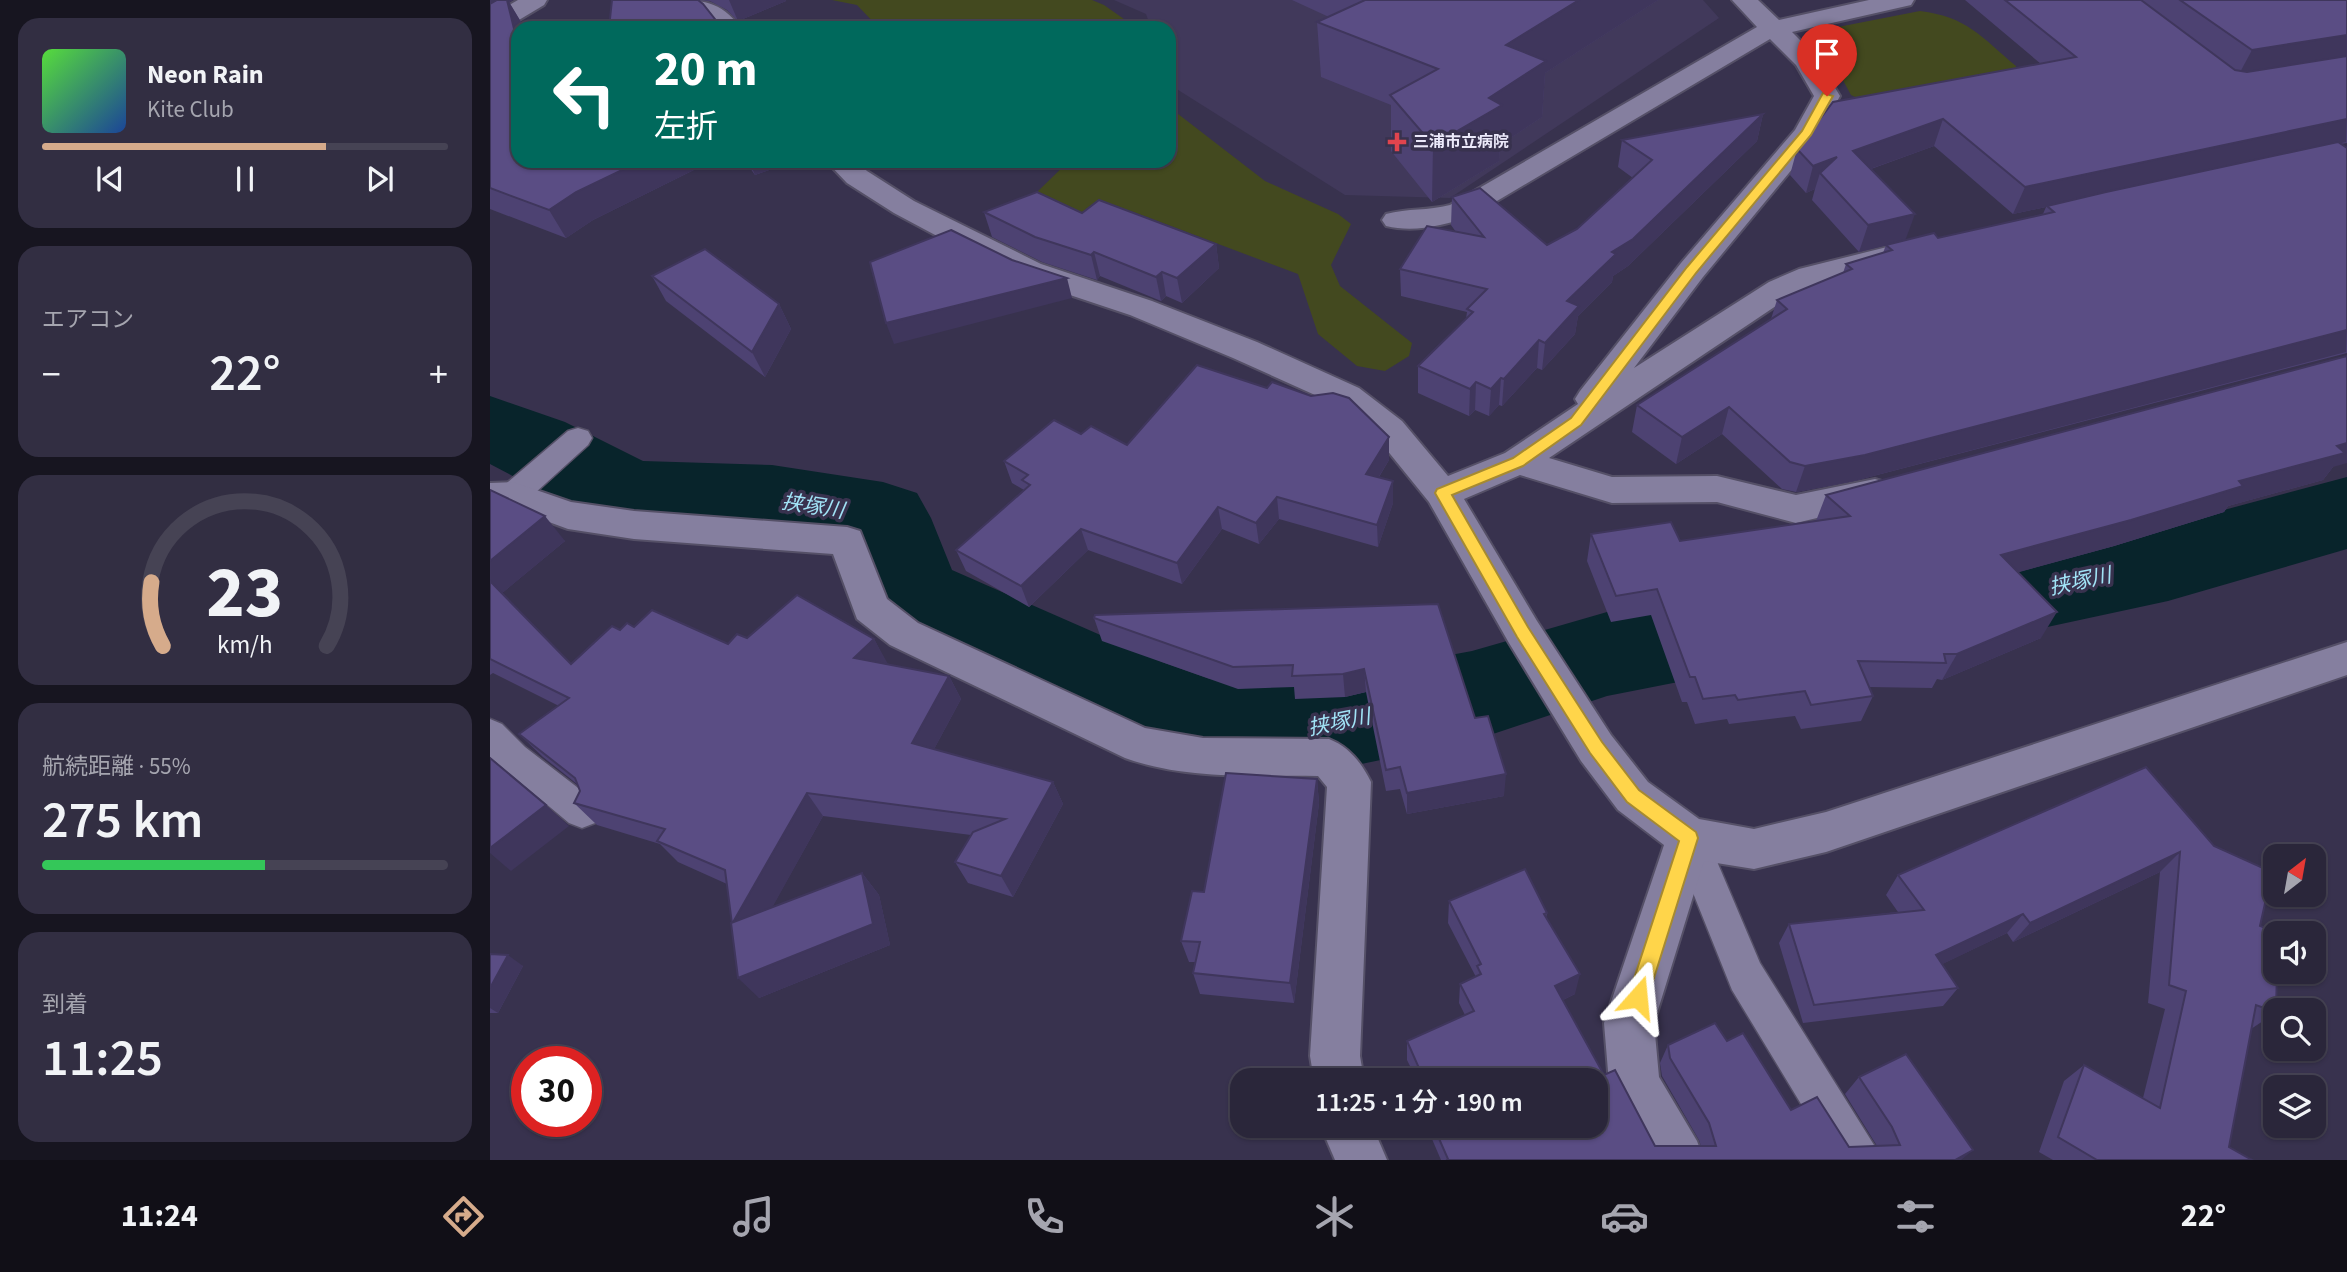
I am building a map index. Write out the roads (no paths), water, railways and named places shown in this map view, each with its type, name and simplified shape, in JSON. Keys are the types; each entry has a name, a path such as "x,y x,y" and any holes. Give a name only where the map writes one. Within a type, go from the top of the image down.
{"street":[{"path":"490,27 535,0"},
{"path":"681,0 697,4 722,21"},
{"path":"1576,421 1692,270 1807,133 1827,96 1807,61 1744,0"},
{"path":"1397,220 1433,219 1460,211 1754,37 1773,29 1902,0"},
{"path":"847,168 904,207 1006,260 1141,308 1347,396 1390,430 1443,493 1523,632 1596,748 1633,796 1689,838 1754,849 1826,832 2347,658"},
{"path":"1443,493 1518,462 1576,421 1780,289 1810,276 1924,247"},
{"path":"1518,462 1612,490 1717,489 1796,509 1909,482"},
{"path":"501,495 568,515 634,525 846,541 871,608 904,634 1140,745 1203,756 1328,758 1349,782 1335,1056 1337,1068"},
{"path":"1678,1160 1633,1083 1629,1023 1689,838"},
{"path":"1352,1138 1361,1160"}],"lane":[{"path":"501,495 543,468 578,438"},
{"path":"490,734 513,758 582,812"},
{"path":"1689,838 1746,976 1859,1160"}],"waterway":[{"name":"挟塚川","path":"490,428 533,445 629,495 772,500 883,518 913,596 1124,693 1208,725 1294,731 1472,696 1607,654 1780,621 2038,590 2168,563 2347,513"}],"place":[{"name":"三浦市立病院","path":"1397,142"}]}
